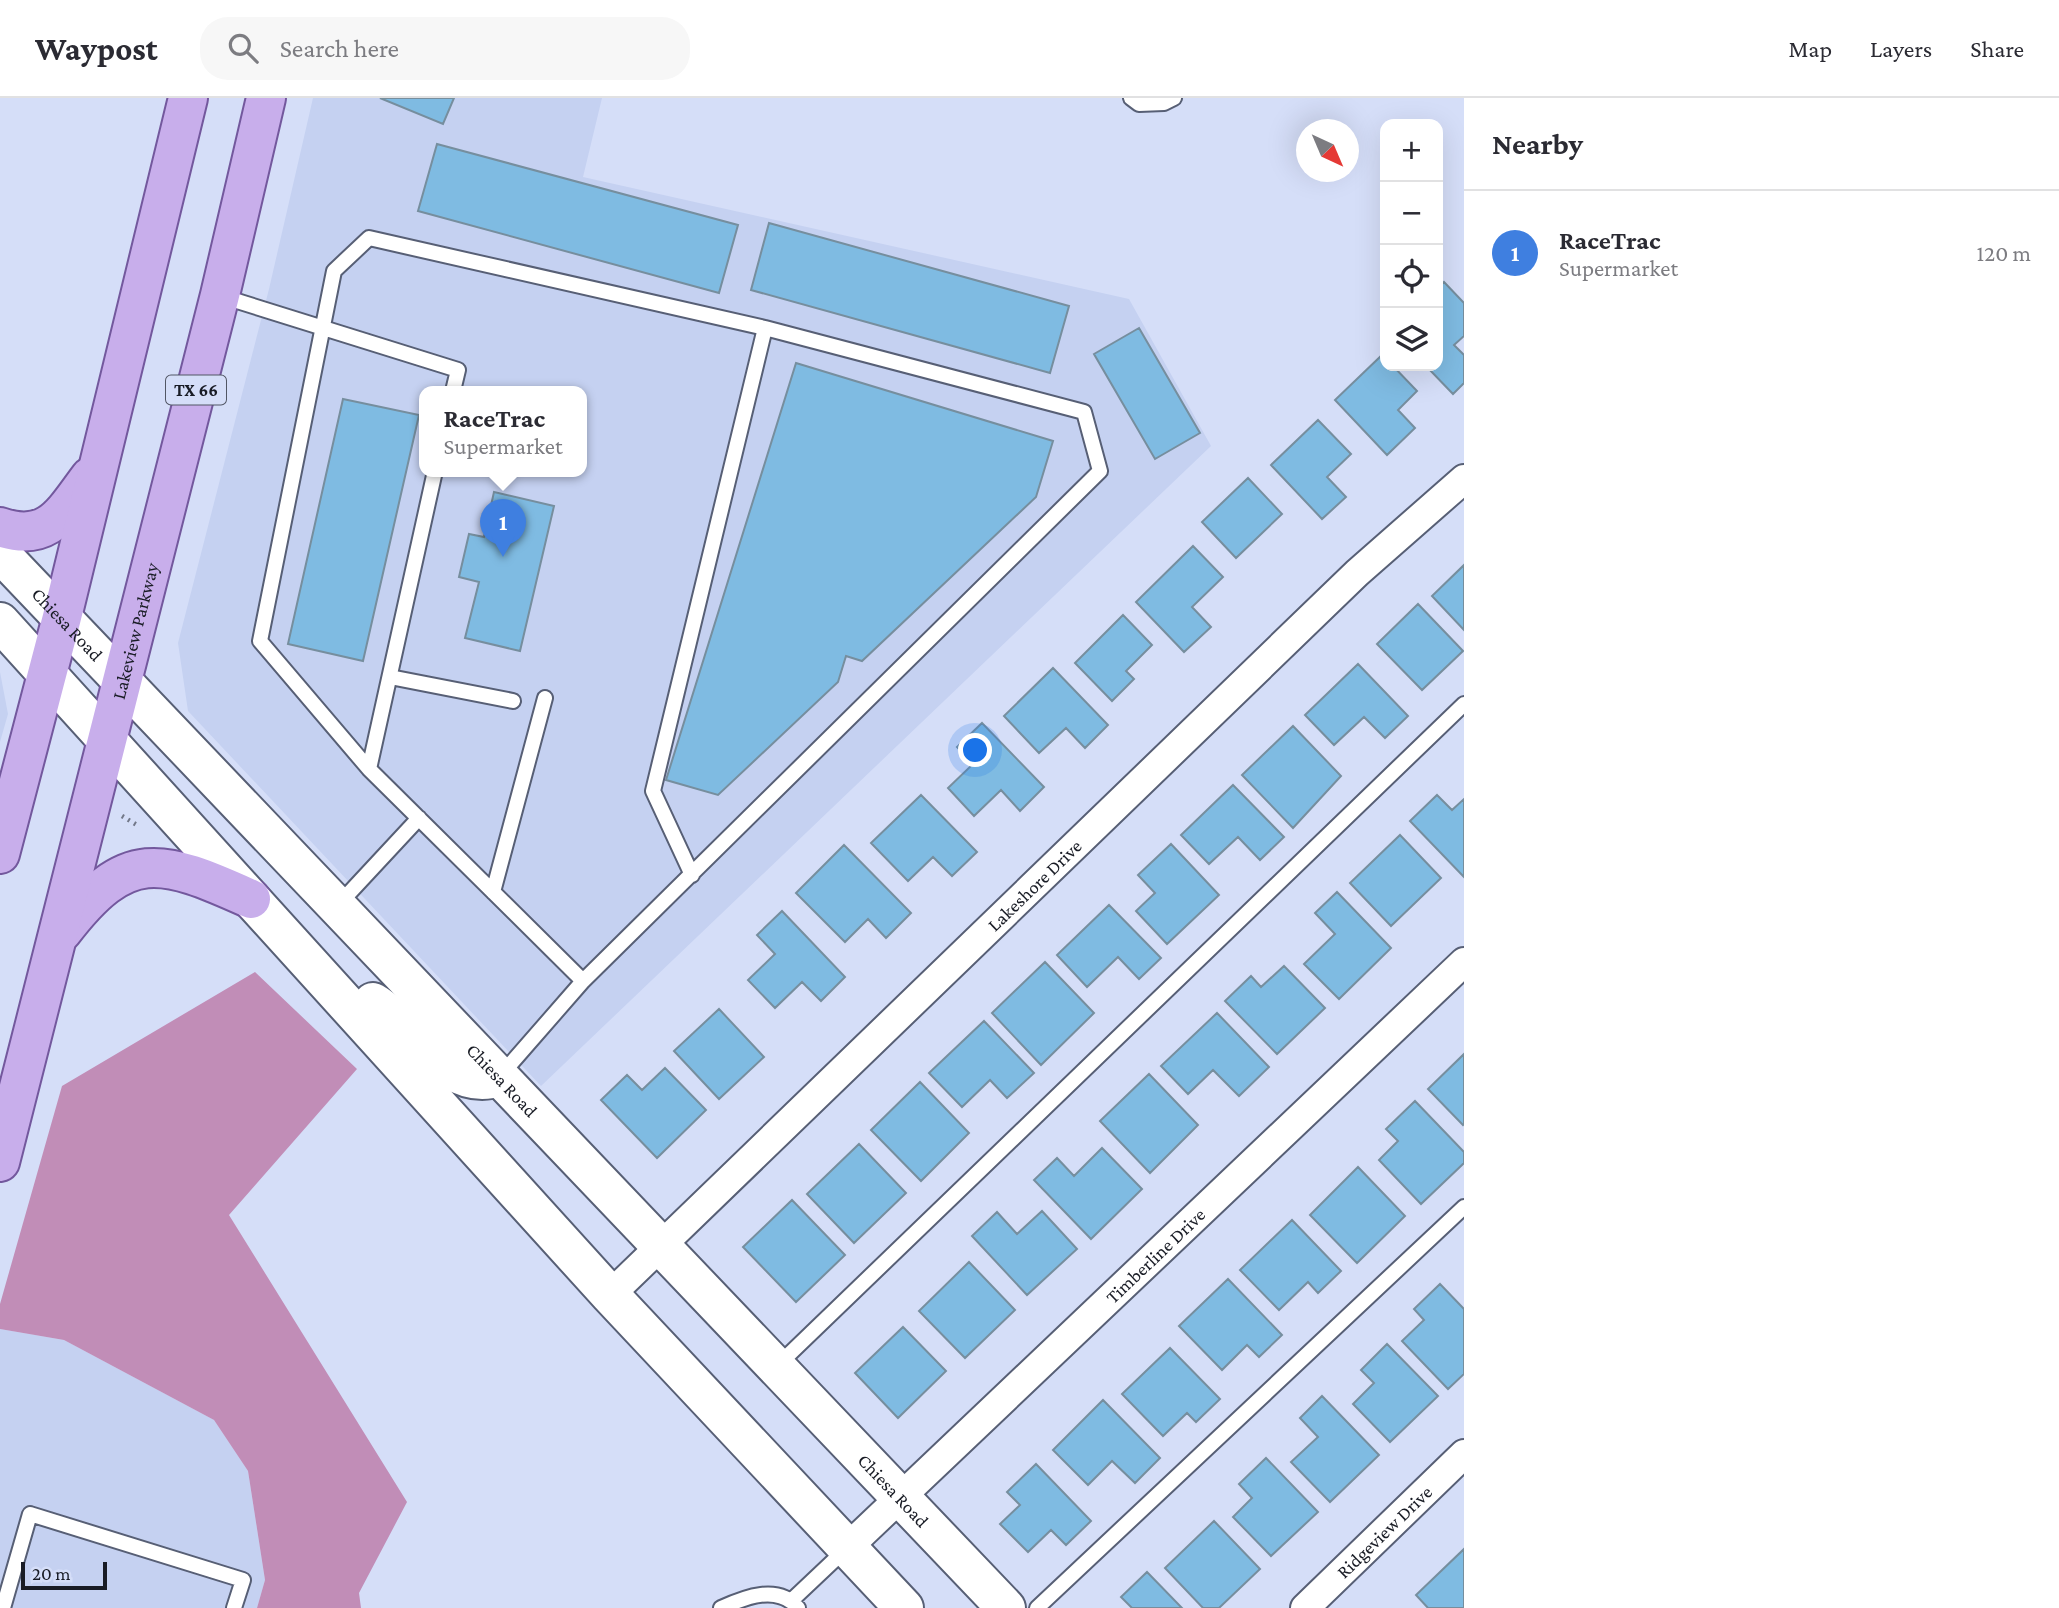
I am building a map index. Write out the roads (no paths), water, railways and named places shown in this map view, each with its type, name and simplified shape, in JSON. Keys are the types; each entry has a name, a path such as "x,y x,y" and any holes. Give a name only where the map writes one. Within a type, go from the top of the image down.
{"main road":[{"path":"0,854 5,810 62,617 188,98"},
{"name":"Lakeview Parkway","path":"0,1163 220,295 267,98"},
{"path":"0,527 22,534 36,531 60,517 99,464"},
{"name":"Chiesa Road","path":"0,553 1006,1608"},
{"path":"0,622 610,1295 904,1608"},
{"path":"56,940 88,899 124,872 159,868 191,872 251,899"},
{"path":"311,966 378,1005 431,1055 457,1072 474,1080 488,1081 499,1077"}],"street":[{"name":"Lakeshore Drive","path":"610,1295 1357,573 1464,479"},
{"name":"Timberline Drive","path":"847,1548 1464,961"},
{"name":"Ridgeview Drive","path":"1305,1608 1464,1454"}],"lane":[{"path":"1131,98 1139,104 1164,103 1174,98"},
{"path":"499,1077 583,981 1100,471 1084,412 765,328 369,238 334,271 260,641 369,769 583,981"},
{"path":"220,295 458,370 454,386"},
{"path":"692,875 653,791 765,328"},
{"path":"369,769 434,477"},
{"path":"390,677 513,701"},
{"path":"493,892 545,698"},
{"path":"776,1367 1464,704"},
{"path":"337,906 419,818"},
{"path":"1037,1608 1464,1207"},
{"path":"3,1608 30,1514 243,1580 234,1608"},
{"path":"721,1608 755,1593 795,1604 847,1548"}],"place":[{"name":"RaceTrac","path":"503,557"}]}
